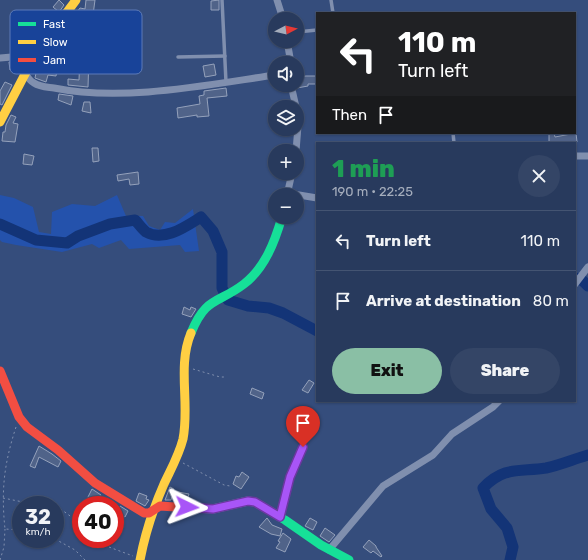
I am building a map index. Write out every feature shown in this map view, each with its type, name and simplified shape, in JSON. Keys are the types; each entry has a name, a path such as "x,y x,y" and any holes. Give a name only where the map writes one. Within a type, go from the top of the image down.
{"street":[{"path":"68,10 76,0"},
{"path":"277,0 281,12"},
{"path":"0,58 10,57"},
{"path":"0,122 26,74 30,80 38,85 62,90 89,92 152,91 268,76"},
{"path":"576,156 588,156"},
{"path":"304,196 316,198"},
{"path":"140,557 143,541 154,510 182,447 186,410 184,360 188,340 195,323 203,309 214,299 232,292 246,282 259,267 270,249 279,224"},
{"path":"576,283 588,267"},
{"path":"0,371 19,417 26,427 58,450 95,483 144,513 154,510 160,506 213,509 248,501 255,502 329,550 349,560"},
{"path":"329,550 383,486 433,455 452,434 493,407 498,402"}],"lane":[{"path":"222,0 226,82"},
{"path":"331,0 332,12"},
{"path":"304,31 316,30"},
{"path":"178,57 225,56"},
{"path":"280,517 290,477 303,447"}],"path":[{"path":"184,368 204,371 224,377"},
{"path":"0,560 4,547 5,529 3,476 6,458 19,417"},
{"path":"176,458 224,485 230,486"},
{"path":"3,498 12,500"},
{"path":"5,529 12,529"},
{"path":"64,544 75,550 85,560"},
{"path":"110,548 134,557 140,557"}],"shaded area":[{"path":"0,195 14,198 33,207 39,232 51,234 52,212 72,204 95,206 117,195 126,216 143,216 149,226 160,230 165,222 175,223 193,209 199,251 185,252 180,245 129,249 121,240 99,248 92,244 62,252 2,242 0,240"}],"building":[{"path":"59,0 64,5 60,10 57,10 53,7"},
{"path":"86,0 95,0 94,10 78,10 80,8 85,9"},
{"path":"219,0 219,10 211,10 211,1"},
{"path":"214,64 216,75 205,77 203,66"},
{"path":"36,74 56,74 56,76 48,75 46,82 35,78"},
{"path":"79,74 88,74 88,87 68,85 68,79 79,80"},
{"path":"304,76 316,76 316,84 308,84 308,86 304,87"},
{"path":"5,82 12,85 2,105 0,104 0,91"},
{"path":"226,88 227,96 207,98 209,116 197,117 197,115 178,118 177,108 200,104 199,96 204,95 204,91"},
{"path":"59,94 73,96 71,105 58,100"},
{"path":"84,102 90,102 91,113 82,111"},
{"path":"11,115 16,117 13,123 18,124 15,142 2,141 3,132 5,132 6,125"},
{"path":"576,133 577,142 549,142 549,134 554,134 555,137"},
{"path":"92,148 98,148 99,161 93,162"},
{"path":"24,154 34,156 32,165 23,164"},
{"path":"138,172 139,184 130,185 129,179 118,181 117,175"},
{"path":"184,307 190,310 191,307 196,309 191,317 182,314"},
{"path":"309,380 314,383 308,393 302,390"},
{"path":"252,388 264,393 262,399 250,394"},
{"path":"39,446 61,461 58,467 39,457 35,468 30,466"},
{"path":"242,472 249,477 241,489 233,484 236,476 239,477"},
{"path":"170,487 174,489 173,491 189,494 187,500 172,497 171,500 165,500"},
{"path":"92,489 101,495 100,496 88,496"},
{"path":"139,493 147,496 146,499 149,500 145,506 136,501"},
{"path":"124,508 128,511 124,517"},
{"path":"267,518 272,525 282,529 280,536 271,534 259,527"},
{"path":"310,518 317,522 313,530 305,526"},
{"path":"325,528 335,535 329,542 320,536"},
{"path":"283,533 291,539 285,552 276,548"},
{"path":"369,540 376,546 382,556 381,557 373,551 371,553 363,547"}],"waterway":[{"path":"0,224 36,240 67,243 78,236 110,224 135,220 146,232 153,235 160,235 181,229 201,217 213,231 222,252 222,288 228,300 248,306 269,308 283,313 316,330"},
{"path":"576,278 583,281 588,286"},
{"path":"510,560 513,547 507,528 491,509 483,488 498,476 505,473 546,468 588,455"}],"traffic: fast":[{"path":"191,333 202,313 213,302 244,284 258,270 268,254 280,224"},
{"path":"175,507 213,509 248,501 255,502 285,520 321,545 349,560"}],"traffic: slow":[{"path":"69,10 76,0"},
{"path":"0,122 25,74"},
{"path":"140,560 153,512 183,439 185,426 184,372 187,346 191,333"}],"traffic: jam":[{"path":"0,371 19,417 27,427 58,450 95,483 144,513 149,513 160,506 175,507"}],"route":[{"path":"187,507 213,509 248,501 255,502 280,517 290,477 303,447"}]}
